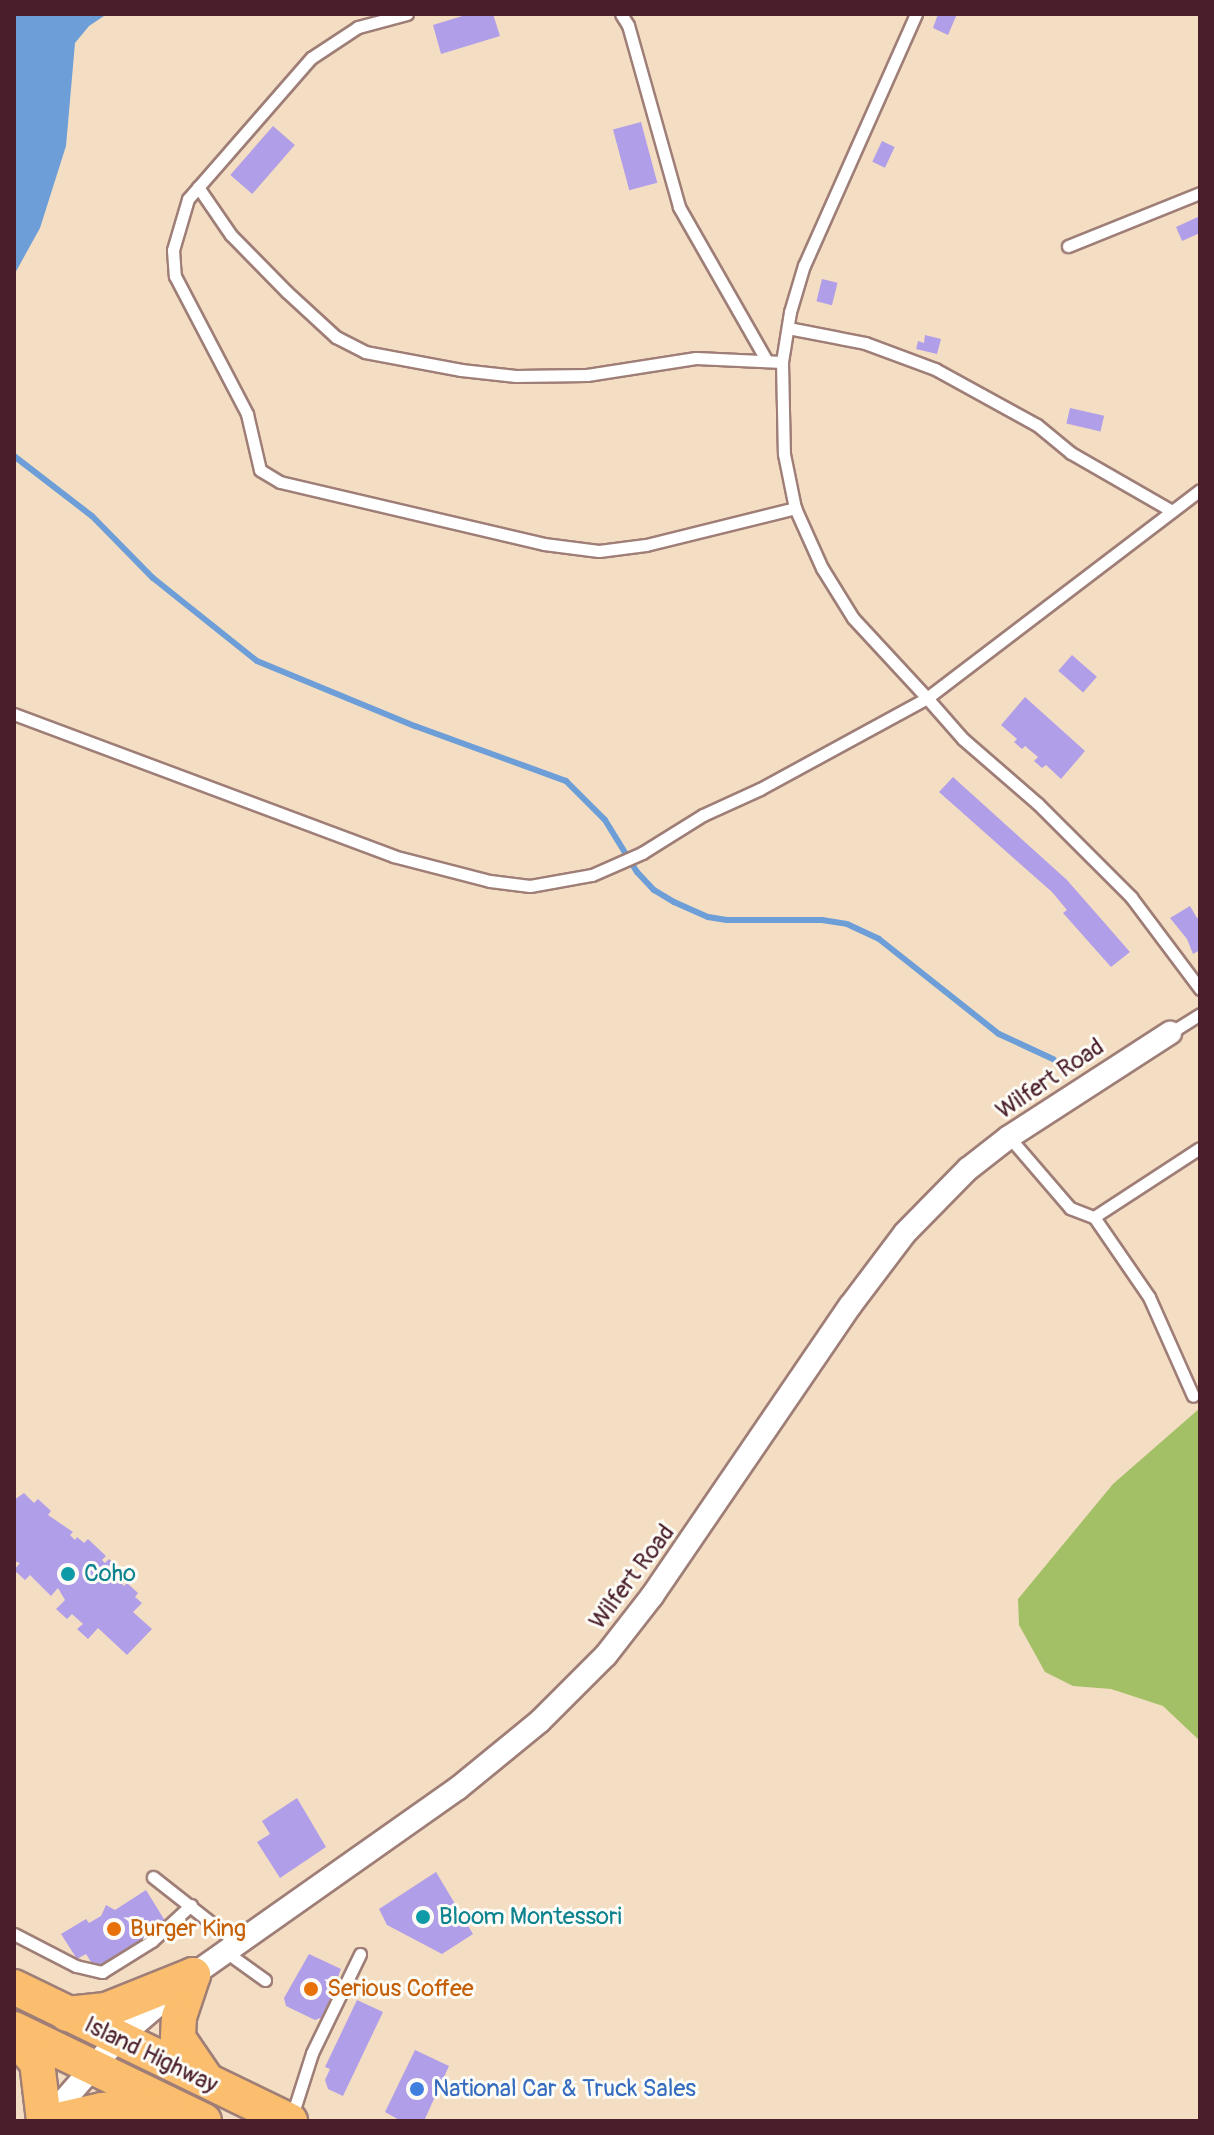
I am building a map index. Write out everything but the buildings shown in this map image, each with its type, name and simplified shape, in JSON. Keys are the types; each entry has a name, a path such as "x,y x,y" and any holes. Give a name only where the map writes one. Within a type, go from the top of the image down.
{"main road":[{"path":"67,2014 106,2010 193,1975"},
{"path":"193,1975 179,2017 178,2038 209,2083"},
{"name":"Island Highway","path":"14,1987 290,2121"},
{"name":"Island Highway","path":"14,2029 204,2121"},
{"path":"14,2036 37,2062 45,2121"},
{"path":"53,2121 102,2110 171,2105"}],"street":[{"name":"Wilfert Road","path":"45,2121 118,2039 193,1975 457,1789 540,1721 606,1655 696,1536 850,1306 905,1233 968,1169 1009,1137 1170,1033"}],"lane":[{"path":"407,14 358,27 311,58 188,199 173,250 175,276 247,414 260,470 267,477 544,544 599,551 646,545 795,508"},
{"path":"621,14 628,25 679,207 767,361"},
{"path":"916,14 804,265 788,328 782,362 784,454 795,508 822,568 853,618 963,739 1038,804 1131,897 1200,989"},
{"path":"198,187 231,235 287,292 336,337 365,352 461,370 516,376 587,375 696,358 782,362"},
{"path":"1068,246 1200,193"},
{"path":"788,328 865,343 935,369 1037,425 1071,453 1172,511"},
{"path":"14,714 393,856 490,881 530,886 592,875 642,853 703,815 760,789 927,698 1200,490"},
{"name":"Wilfert Road","path":"1170,1033 1200,1014"},
{"path":"1009,1137 1070,1208 1094,1217 1149,1297 1193,1396"},
{"path":"1094,1217 1200,1148"},
{"path":"153,1877 191,1905 265,1980"},
{"path":"14,1934 76,1966 102,1972 152,1941 191,1905"},
{"path":"290,2121 312,2053 360,1954"}],"green space":[{"path":"1200,1408 1200,1741 1163,1706 1111,1689 1073,1686 1045,1672 1019,1625 1018,1599 1113,1484"}],"water":[{"path":"14,14 107,14 89,26 75,43 66,146 40,228 14,275"}],"waterway":[{"path":"14,456 92,516 153,578 257,661 415,726 566,781 605,820 637,872 654,890 674,902 708,917 727,920 822,920 847,924 879,939 999,1034 1053,1059"}],"place":[{"name":"Coho","path":"68,1574"},
{"name":"Bloom Montessori","path":"423,1917"},
{"name":"Burger King","path":"114,1929"},
{"name":"Serious Coffee","path":"311,1989"},
{"name":"National Car & Truck Sales","path":"417,2089"}]}
